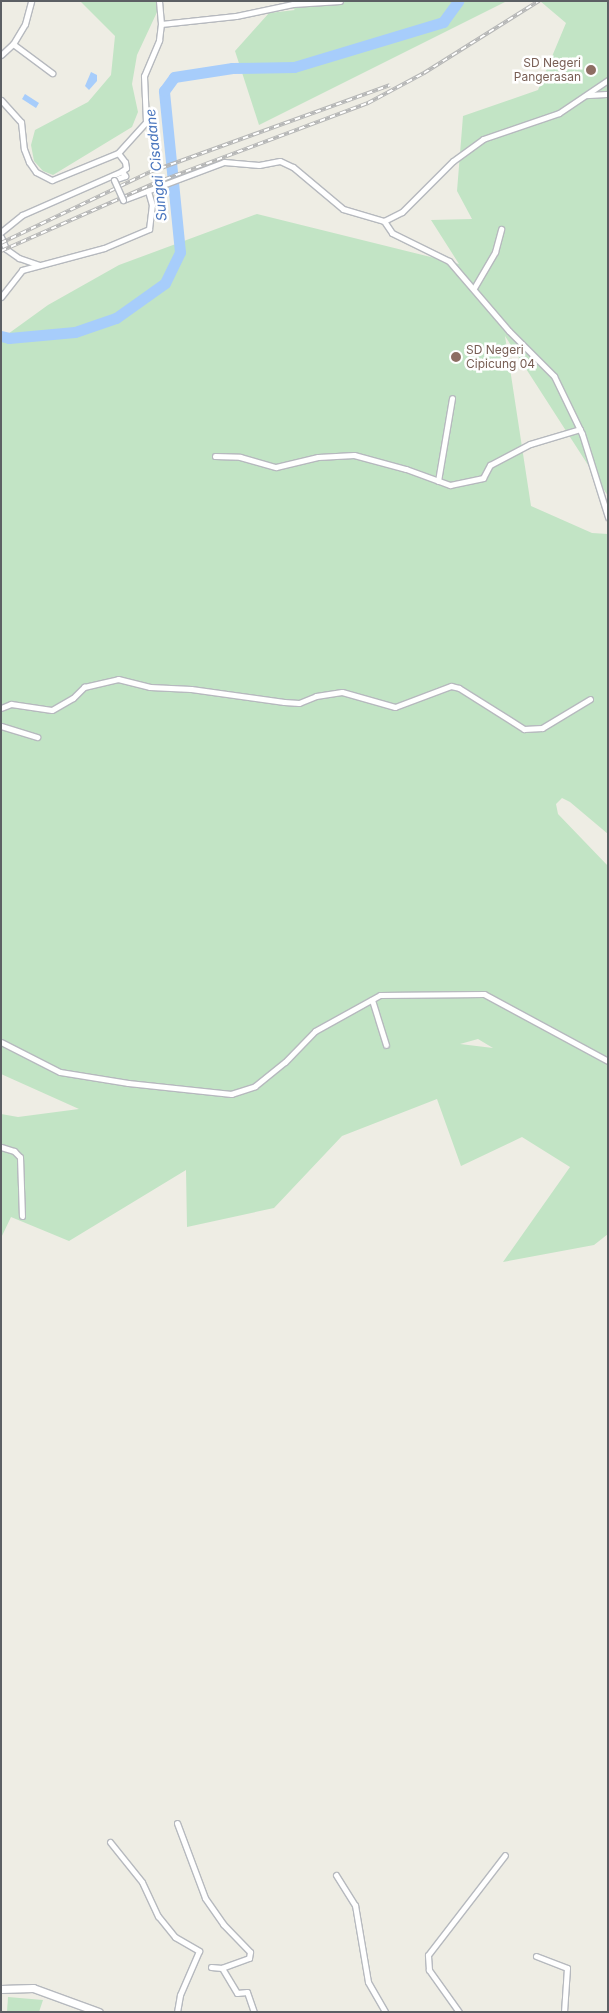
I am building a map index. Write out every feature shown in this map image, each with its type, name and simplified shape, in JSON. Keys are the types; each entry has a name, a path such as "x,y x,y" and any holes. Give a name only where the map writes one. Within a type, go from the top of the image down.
{"main road":[{"path":"1,1989 33,1988 99,2012"}],"street":[{"path":"1,55 13,44 25,24 31,1"},
{"path":"1,100 21,122 26,155 45,178 52,180 118,153 146,122 144,76 159,40 161,24 159,1"},
{"path":"161,24 236,16 304,2 340,1"},
{"path":"13,44 52,73"},
{"path":"384,221 402,212 452,161 483,139 552,116 608,80"},
{"path":"587,95 608,94"},
{"path":"1,232 22,215 122,171 126,168 125,162 118,153"},
{"path":"122,171 125,176 114,180 123,200 228,162 260,165 280,161 293,167 343,209 384,221 400,238 449,261 474,288 508,331 554,376 580,429 608,517"},
{"path":"1,297 22,270 110,246 149,229 152,205 150,190"},
{"path":"474,288 495,252 501,228"},
{"path":"1,237 6,249 19,258 42,266"},
{"path":"438,481 452,398"},
{"path":"215,456 240,457 276,467 318,457 354,455 406,469 450,485 483,478 490,465 530,444 580,429"},
{"path":"1,708 11,704 52,710 73,698 84,686 115,679 150,687 191,689 284,702 299,702 316,696 342,692 395,707 451,686 524,729 542,728 590,698"},
{"path":"1,726 37,737"},
{"path":"1,1042 60,1072 128,1084 231,1094 255,1086 285,1062 315,1031 386,994 487,995 608,1061"},
{"path":"372,1000 386,1045"},
{"path":"1,1147 14,1151 20,1157 22,1216"},
{"path":"176,1823 205,1898 223,1924 250,1952 249,1958 222,1968 211,1967"},
{"path":"110,1842 142,1882 158,1916 175,1937 199,1951 180,1995 177,2012"},
{"path":"459,2012 429,1970 428,1955 505,1855"},
{"path":"336,1875 355,1905 368,1982 385,2012"},
{"path":"536,1956 567,1968 564,2012"},
{"path":"222,1968 237,1992 247,1992 254,2012"}],"green space":[{"path":"80,1 156,1 158,10 137,55 132,84 138,112 132,127 53,175 43,171 34,161 31,145 35,130 88,102 111,75 115,36"},
{"path":"284,1 507,1 259,125 235,51 269,13 295,10"},
{"path":"540,1 608,1 608,496 505,336 531,506 592,533 608,534 608,834 570,802 562,798 556,804 558,814 608,866 608,1234 594,1245 503,1262 570,1167 522,1137 461,1166 437,1099 342,1136 274,1208 187,1227 186,1170 69,1241 11,1217 1,1238 1,1114 18,1117 79,1109 1,1074 1,339 48,305 119,265 257,214 459,264 431,220 472,219 457,191 463,116 538,90 566,23","holes":["478,1039 493,1048 460,1044"]},
{"path":"8,1997 43,2000 39,2012 7,2012"}],"water":[{"path":"91,72 97,75 97,81 89,90 85,86"},
{"path":"25,94 39,103 36,108 22,99"}],"waterway":[{"name":"Sungai Cisadane","path":"1,336 9,338 75,332 116,318 165,283 180,252 164,91 174,77 232,68 294,67 443,22 458,1"}],"railway":[{"path":"1,251 155,183 368,103 424,73 539,1"},
{"path":"1,243 150,172 390,85"}],"place":[{"name":"SD Negeri Pangerasan","path":"591,70"},
{"name":"SD Negeri Cipicung 04","path":"456,357"}]}
